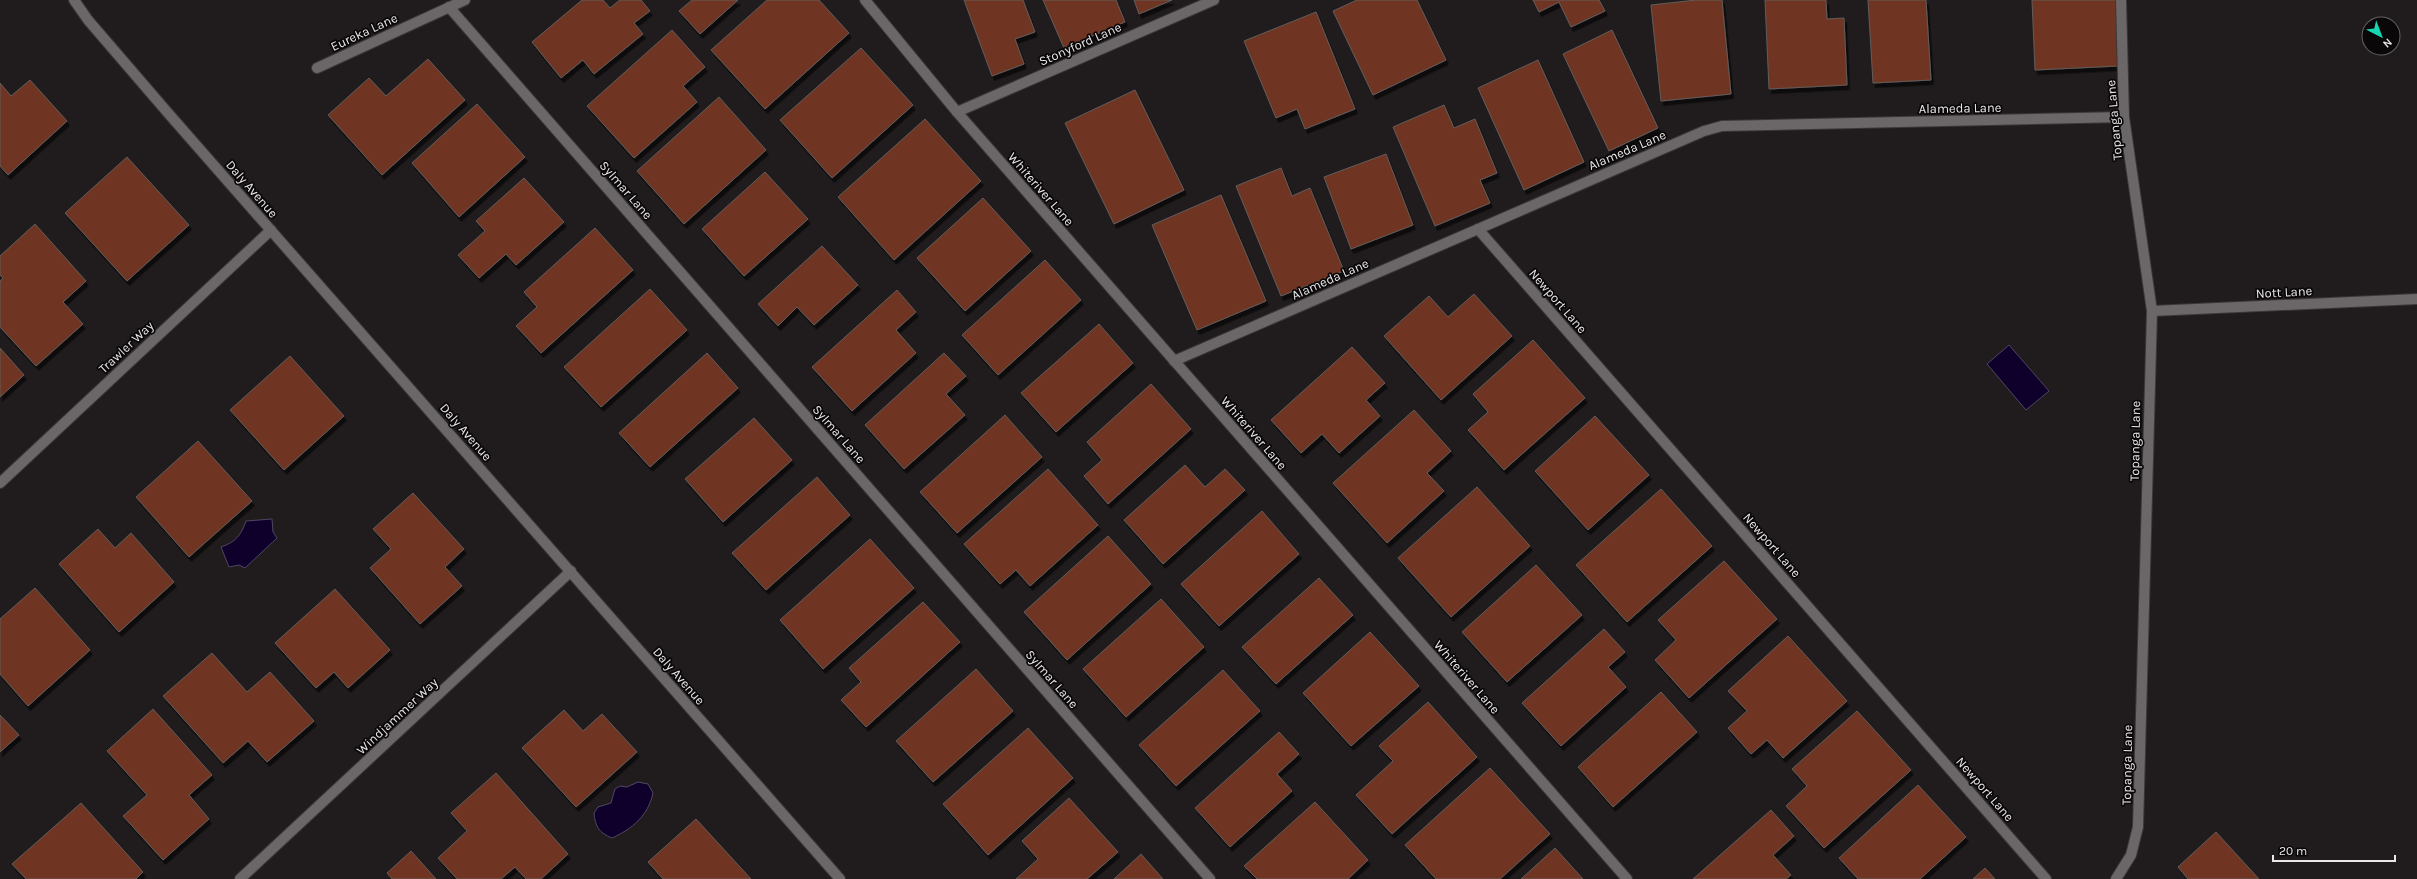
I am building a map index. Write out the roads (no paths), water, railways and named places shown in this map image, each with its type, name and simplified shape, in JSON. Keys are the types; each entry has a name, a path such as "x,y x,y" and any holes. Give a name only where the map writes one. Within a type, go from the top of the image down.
{"street":[{"name":"Daly Avenue","path":"74,0 93,26 270,230 840,879"},
{"name":"Eureka Lane","path":"318,68 465,0"},
{"name":"Whiteriver Lane","path":"865,0 957,112 1627,879"},
{"name":"Stonyford Lane","path":"957,112 1214,0"},
{"name":"Topanga Lane","path":"2116,879 2131,855 2138,827 2152,311 2124,117 2122,0"},
{"name":"Sylmar Lane","path":"449,7 1210,879"},
{"name":"Alameda Lane","path":"1174,361 1704,131 1722,126 2124,117"},
{"name":"Newport Lane","path":"1478,229 2046,879"},
{"name":"Trawler Way","path":"0,483 270,230"},
{"name":"Nott Lane","path":"2152,311 2417,299"},
{"name":"Windjammer Way","path":"240,879 571,572"}]}
